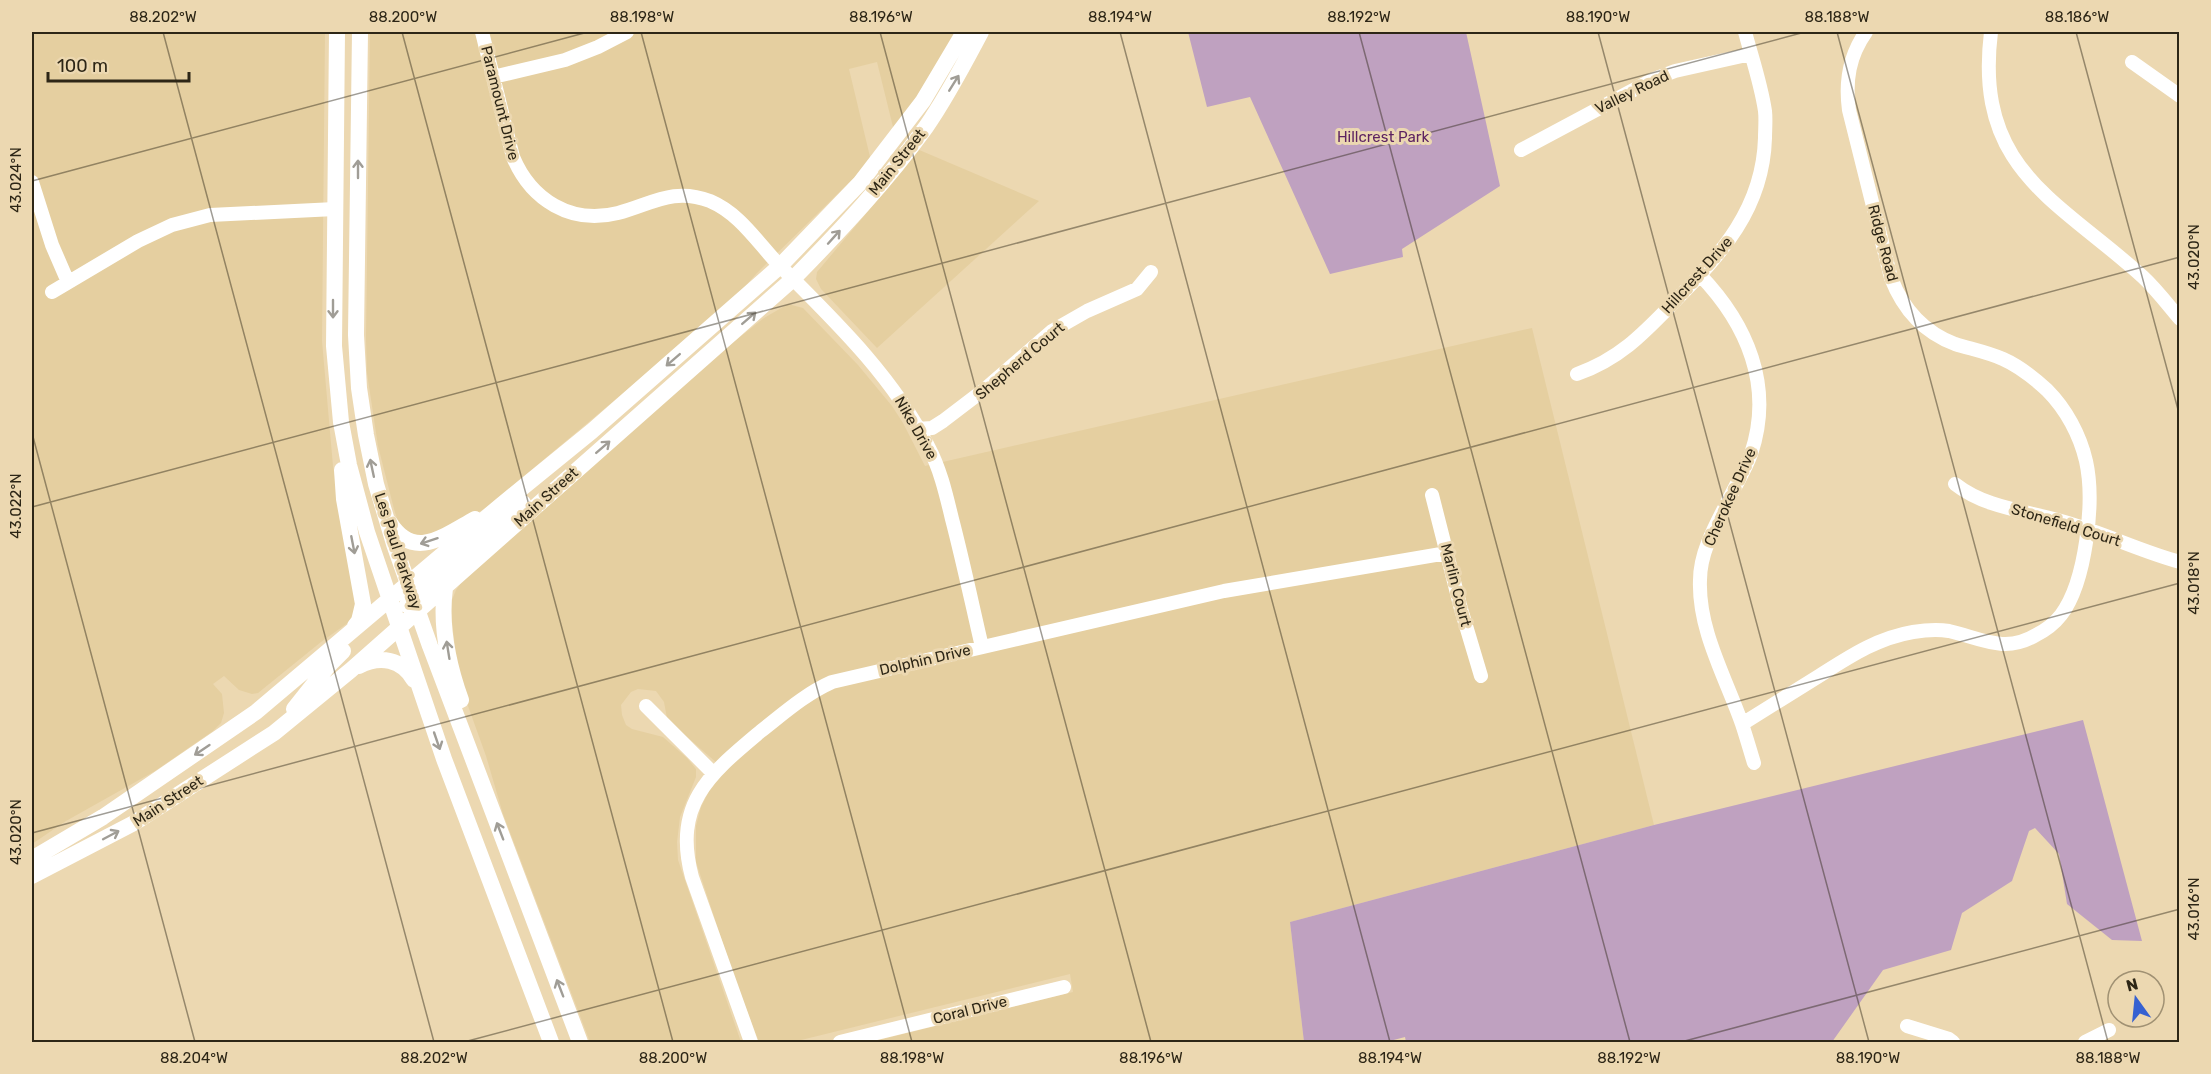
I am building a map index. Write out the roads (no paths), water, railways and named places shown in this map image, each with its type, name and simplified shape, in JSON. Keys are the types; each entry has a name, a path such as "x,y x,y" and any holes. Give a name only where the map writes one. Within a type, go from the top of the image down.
{"main road":[{"name":"Les Paul Parkway","path":"338,32 334,346 346,449 359,508 403,600 491,807 580,1042"},
{"name":"Les Paul Parkway","path":"360,32 357,357 364,423 403,600 399,626 444,759 551,1042"},
{"name":"Main Street","path":"32,859 102,817 256,712 352,631 403,600 500,506 608,417 780,266 860,183 923,101 964,32"},
{"name":"Main Street","path":"403,600 445,588 793,279 830,242 870,196 926,126 958,77 981,32"},
{"path":"337,87 343,109 341,187 358,206"},
{"path":"870,196 867,185 891,155 896,136"},
{"path":"335,209 344,220 346,228 346,284 356,305"},
{"path":"275,731 329,665 403,600 543,486 608,417"},
{"path":"346,449 342,481 363,604 359,621 352,631"},
{"path":"384,514 400,537 418,544 446,535 500,506"},
{"path":"445,588 443,623 449,657 478,747 491,807"},
{"name":"Main Street","path":"32,876 134,823 275,731 351,670 399,626 403,600"},
{"path":"275,731 264,727 265,716 306,676 320,658"},
{"path":"351,670 374,660 389,660 403,666 418,686"},
{"path":"230,730 255,728 275,731"},
{"path":"496,896 534,967 562,1042"}],"street":[{"name":"Paramount Drive","path":"483,32 513,157 524,179 546,201 572,213 594,216 619,213 669,196 700,198 720,206 743,224 793,279"},
{"path":"493,77 565,60 627,32"},
{"name":"Hillcrest Drive","path":"1577,374 1598,367 1626,349 1700,275 1727,245 1740,224 1756,187 1763,162 1765,114 1745,32"},
{"name":"Ridge Road","path":"1742,724 1862,649 1895,635 1938,630 1996,644 2009,644 2034,637 2055,622 2067,606 2080,569 2087,529 2089,492 2086,463 2079,440 2057,402 2031,376 2008,361 1980,350 1958,345 1931,332 1910,314 1898,296 1891,278 1847,95 1848,72 1855,51 1866,32"},
{"path":"1991,32 1988,71 1991,99 2000,131 2016,162 2040,191 2145,279 2180,319"},
{"name":"Valley Road","path":"1521,150 1654,79 1675,71 1751,54"},
{"path":"2132,62 2180,96"},
{"path":"32,182 52,244 68,282"},
{"path":"52,292 159,230 192,219 228,214 335,209"},
{"name":"Shepherd Court","path":"917,429 932,428 943,421 985,389 1052,331 1087,311 1137,289 1151,272"},
{"name":"Cherokee Drive","path":"1700,275 1723,303 1745,337 1752,354 1759,395 1757,426 1751,454 1706,549 1700,577 1702,608 1708,632 1754,763"},
{"name":"Nike Drive","path":"793,279 828,313 870,360 904,405 928,444 940,476 982,647"},
{"name":"Stonefield Court","path":"1955,484 1966,493 1993,504 2087,529 2180,562"},
{"name":"Marlin Court","path":"1432,495 1480,676"},
{"name":"Dolphin Drive","path":"751,1042 689,865 687,835 690,817 698,795 713,773 800,699 832,681 1224,591 1447,553"},
{"path":"646,706 713,773"},
{"path":"52,847 59,863"},
{"name":"Coral Drive","path":"840,1042 1064,987"},
{"path":"1907,1026 1953,1042"},
{"path":"2085,1042 2109,1030"}],"park label":[{"name":"Hillcrest Park","path":"1383,137"}]}
